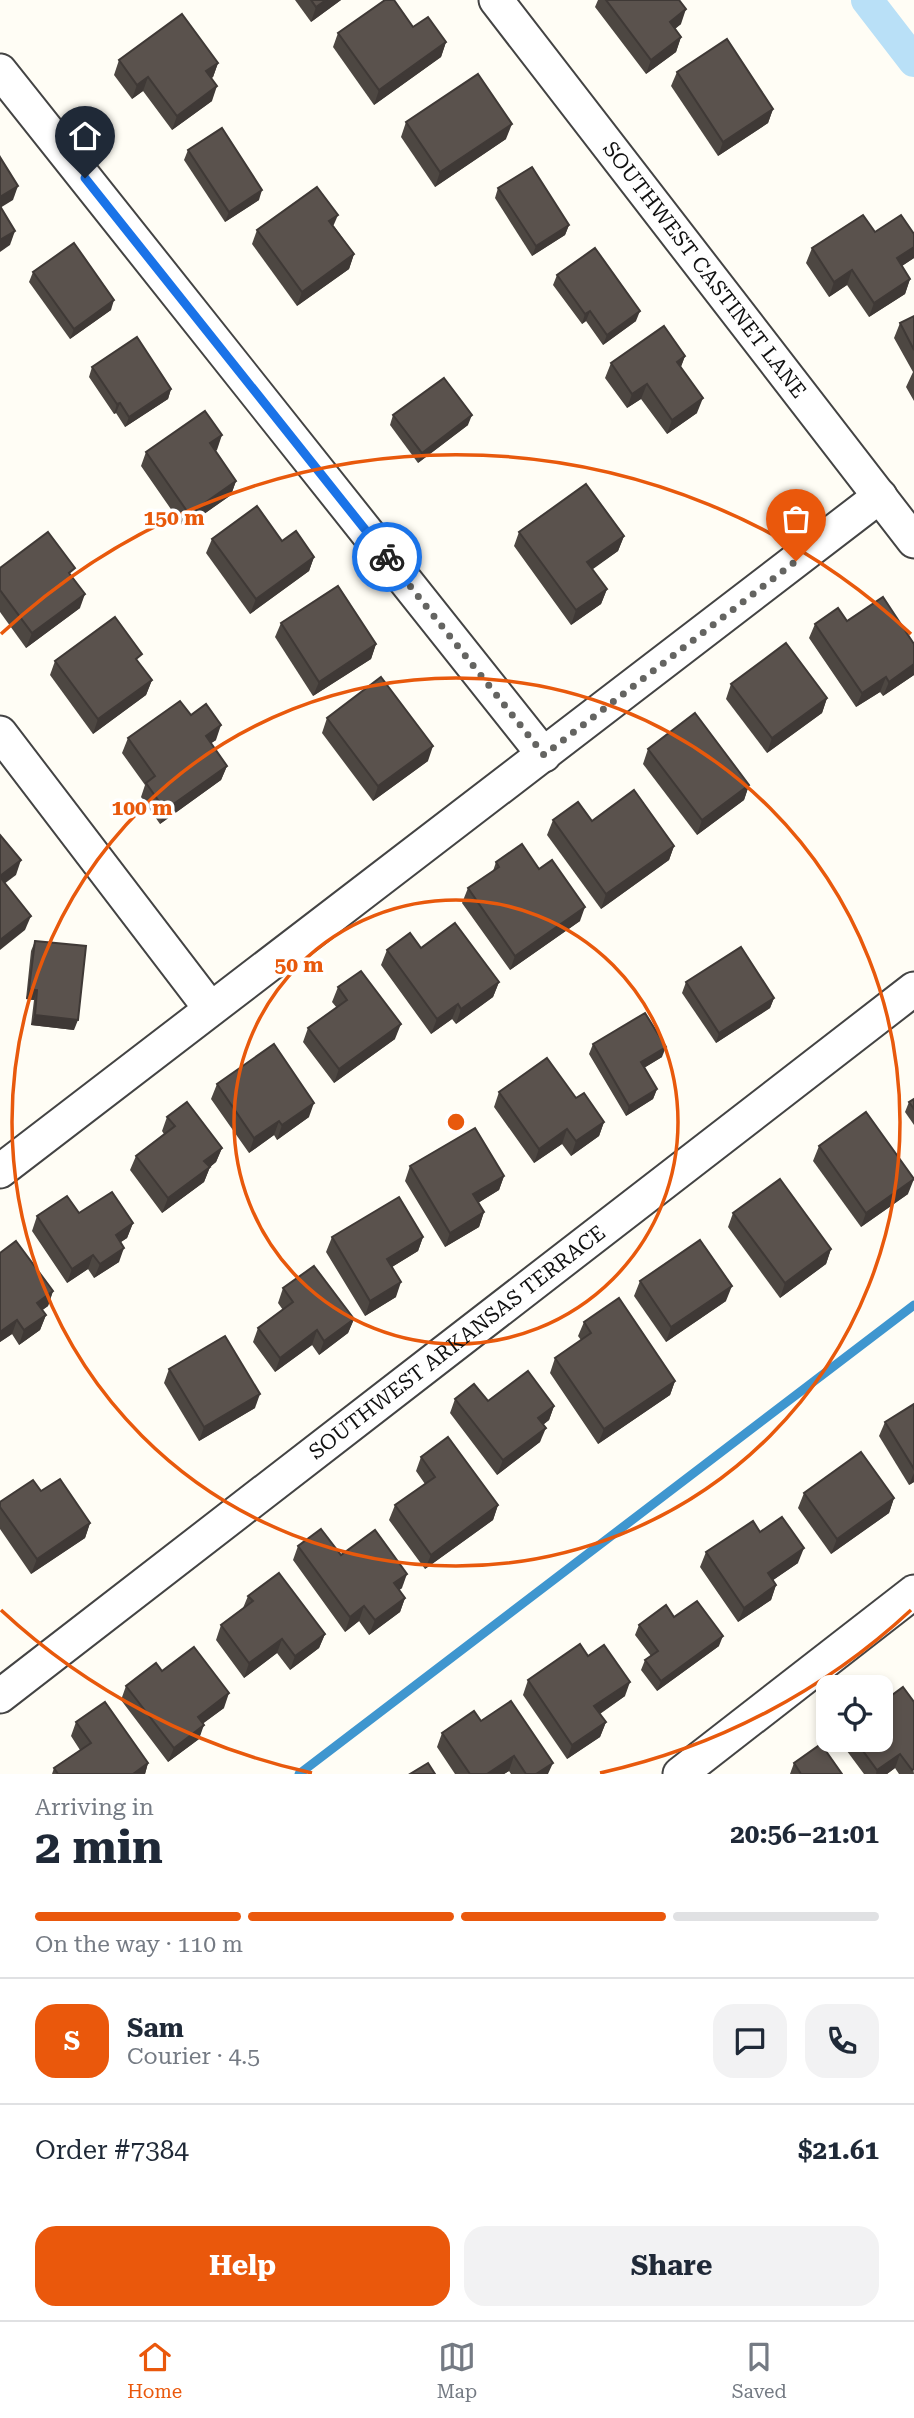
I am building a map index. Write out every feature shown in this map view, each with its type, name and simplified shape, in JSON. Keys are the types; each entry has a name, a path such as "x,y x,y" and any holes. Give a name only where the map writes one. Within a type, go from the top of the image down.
{"street":[{"name":"SOUTHWEST CASTINET LANE","path":"496,0 914,541"},
{"path":"0,71 544,755"},
{"path":"0,1171 880,496"},
{"path":"0,733 210,1008"},
{"name":"SOUTHWEST ARKANSAS TERRACE","path":"0,1696 914,989"},
{"path":"680,1774 914,1592"}],"building":[{"path":"311,0 326,0 316,7"},
{"path":"385,0 394,0 413,27 428,17 446,42 379,90 338,33"},
{"path":"606,0 679,0 686,9 670,22 681,37 651,60"},
{"path":"182,14 218,63 206,71 217,86 177,116 148,77 137,85 119,60"},
{"path":"727,39 773,109 723,142 677,72"},
{"path":"478,74 512,124 440,172 406,122"},
{"path":"222,128 262,190 229,212 188,150"},
{"path":"0,157 18,186 0,197"},
{"path":"532,167 569,225 536,246 498,188"},
{"path":"317,187 338,215 329,221 354,254 302,292 257,230"},
{"path":"0,206 15,231 0,240"},
{"path":"863,215 875,232 901,215 914,234 914,247 897,258 910,279 874,303 852,270 834,282 812,248"},
{"path":"74,243 114,300 74,329 33,272"},
{"path":"595,248 640,311 607,335 590,311 585,314 557,275"},
{"path":"914,316 914,350 900,323"},
{"path":"664,326 685,356 677,362 703,398 672,420 647,384 632,394 611,363"},
{"path":"137,337 171,389 129,417 92,367"},
{"path":"444,378 472,415 422,453 393,415"},
{"path":"205,411 222,435 210,443 236,481 189,514 146,452"},
{"path":"586,484 624,536 587,562 607,589 576,610 519,532"},
{"path":"257,506 282,541 296,531 314,557 256,599 212,539"},
{"path":"48,532 75,568 69,573 85,594 32,633 0,590 0,568"},
{"path":"338,586 376,644 319,682 281,623"},
{"path":"883,597 914,644 914,664 889,682 886,677 862,693 815,624 838,608 847,621"},
{"path":"115,617 142,654 136,659 152,680 98,719 55,661"},
{"path":"786,643 827,698 772,738 731,684"},
{"path":"381,677 433,746 378,786 327,718"},
{"path":"180,701 191,715 206,704 221,725 206,736 227,766 165,810 146,783 155,776 128,738"},
{"path":"695,713 749,785 702,820 648,749"},
{"path":"634,790 674,846 606,894 553,820 578,802 592,821"},
{"path":"0,835 21,860 0,876"},
{"path":"522,844 539,869 552,860 585,907 515,956 468,888 499,867 496,862"},
{"path":"0,877 31,916 0,940"},
{"path":"455,923 499,982 461,1009 458,1004 437,1019 387,950 410,933 421,948"},
{"path":"35,941 86,946 78,1020 35,1015 37,990 29,989"},
{"path":"741,947 774,998 719,1033 686,982"},
{"path":"361,971 401,1024 339,1069 308,1028 347,1000 338,987"},
{"path":"645,1013 666,1047 641,1062 657,1089 629,1106 593,1044"},
{"path":"274,1044 314,1103 282,1125 279,1121 254,1138 217,1084"},
{"path":"547,1058 576,1098 584,1093 604,1122 576,1141 567,1129 539,1149 499,1092"},
{"path":"187,1102 222,1148 204,1161 210,1167 168,1198 136,1156 175,1126 167,1117"},
{"path":"866,1112 914,1179 866,1213 819,1146"},
{"path":"475,1128 504,1176 473,1194 484,1212 450,1233 410,1166"},
{"path":"780,1179 831,1249 785,1283 733,1213"},
{"path":"112,1192 133,1223 116,1235 124,1248 100,1264 93,1255 72,1269 37,1216 67,1196 79,1213"},
{"path":"399,1197 423,1237 387,1259 401,1282 370,1301 332,1237"},
{"path":"700,1240 732,1286 671,1327 640,1281"},
{"path":"16,1241 53,1291 37,1303 46,1315 24,1330 17,1320 0,1332 0,1253"},
{"path":"314,1266 354,1319 324,1341 317,1330 280,1358 258,1328 293,1302 283,1288"},
{"path":"619,1298 675,1381 604,1429 555,1358 591,1333 584,1322"},
{"path":"225,1336 260,1394 204,1427 169,1369"},
{"path":"528,1371 554,1406 538,1418 546,1428 503,1460 455,1399 474,1384 488,1401"},
{"path":"914,1404 914,1469 885,1422"},
{"path":"448,1437 498,1505 431,1555 395,1505 435,1477 421,1457"},
{"path":"861,1452 894,1498 837,1539 804,1493"},
{"path":"60,1479 90,1523 37,1559 0,1507 0,1502 33,1480 41,1491"},
{"path":"782,1517 804,1548 768,1573 776,1585 744,1608 706,1552 753,1521 760,1532"},
{"path":"321,1529 341,1555 375,1530 407,1574 394,1583 405,1598 375,1620 364,1606 350,1617 298,1546"},
{"path":"279,1573 325,1634 295,1656 282,1639 249,1663 221,1625 253,1601 248,1596"},
{"path":"697,1601 723,1636 661,1681 645,1660 658,1651 639,1625 666,1605 674,1617"},
{"path":"580,1644 588,1656 604,1645 630,1682 594,1706 606,1722 572,1745 528,1680"},
{"path":"194,1647 229,1693 198,1717 204,1725 174,1748 126,1686 156,1663 162,1671"},
{"path":"903,1687 914,1702 912,1770 900,1754 877,1770 864,1752 893,1752 893,1694"},
{"path":"511,1701 553,1763 536,1774 526,1774 514,1756 487,1774 470,1774 442,1733 474,1711 481,1721"},
{"path":"105,1702 148,1763 133,1774 58,1774 54,1768 91,1743 76,1722"},
{"path":"816,1748 816,1752 827,1752 842,1774 801,1774 794,1763"},
{"path":"428,1763 435,1774 410,1774"}],"waterway":[{"path":"867,0 914,61"},
{"path":"299,1774 914,1305"}],"way so far":[{"path":"387,557 544,755 796,561"}],"route":[{"path":"85,178 387,557"}]}
